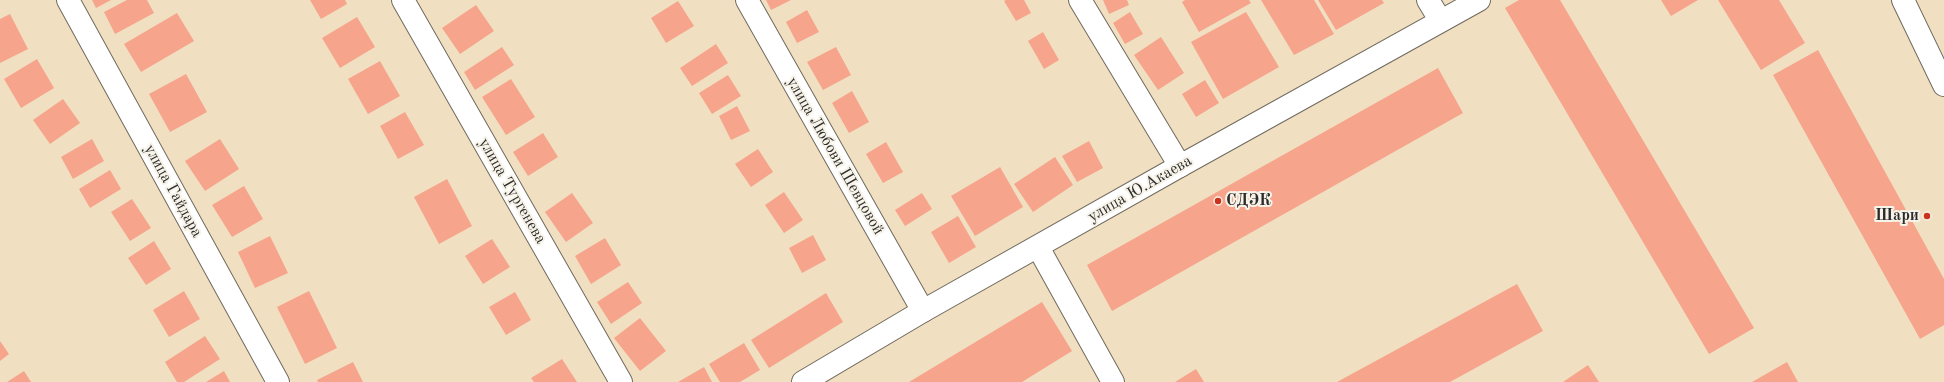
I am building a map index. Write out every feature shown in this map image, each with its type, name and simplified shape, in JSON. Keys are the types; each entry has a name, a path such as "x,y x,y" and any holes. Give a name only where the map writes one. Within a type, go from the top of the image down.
{"street":[{"name":"улица Гайдара","path":"68,0 278,382"},
{"name":"улица Тургенева","path":"403,0 621,382"},
{"name":"улица Любови Шевцовой","path":"747,0 923,311"},
{"path":"1080,0 1180,166"},
{"path":"1428,0 1440,20"},
{"name":"улица Ю.Акаева","path":"803,382 923,311 1440,20 1479,0"},
{"path":"1903,0 1944,85"},
{"path":"1038,247 1113,382"}],"building":[{"path":"92,0 111,0 96,8"},
{"path":"127,0 147,0 154,13 115,34 104,12"},
{"path":"310,0 345,0 347,4 321,19"},
{"path":"766,0 791,0 771,10"},
{"path":"1024,0 1031,13 1016,21 1004,1"},
{"path":"1103,0 1127,0 1129,5 1109,14"},
{"path":"1185,0 1249,0 1251,3 1199,32 1182,2"},
{"path":"1261,0 1314,0 1334,34 1294,55"},
{"path":"1318,0 1382,0 1384,3 1336,30"},
{"path":"1519,0 1560,0 1754,328 1709,354 1505,8"},
{"path":"1661,0 1698,0 1671,16"},
{"path":"1718,0 1779,0 1805,43 1761,70"},
{"path":"678,1 694,26 666,43 651,18"},
{"path":"476,5 494,31 460,54 442,28"},
{"path":"807,10 819,32 797,43 786,22"},
{"path":"1130,12 1143,34 1125,44 1113,23"},
{"path":"1246,12 1279,67 1223,99 1191,42"},
{"path":"177,13 194,41 141,72 124,44"},
{"path":"10,14 28,49 0,63 0,19"},
{"path":"357,17 375,47 340,68 322,38"},
{"path":"1043,32 1059,60 1044,69 1028,41"},
{"path":"1161,37 1184,73 1158,90 1134,55"},
{"path":"716,44 728,63 692,86 680,68"},
{"path":"502,47 514,65 475,90 464,72"},
{"path":"836,47 851,75 823,90 807,62"},
{"path":"1818,50 1944,279 1944,325 1920,339 1773,75"},
{"path":"37,59 54,88 21,108 4,79"},
{"path":"380,61 400,96 368,114 348,79"},
{"path":"1438,68 1463,113 1112,311 1087,265"},
{"path":"186,74 207,112 170,132 149,94"},
{"path":"728,75 741,96 712,114 699,93"},
{"path":"511,79 535,117 506,135 482,97"},
{"path":"1205,80 1219,103 1196,117 1182,94"},
{"path":"852,91 869,122 849,133 832,103"},
{"path":"63,99 80,123 50,144 33,120"},
{"path":"737,106 750,131 731,140 719,116"},
{"path":"405,112 424,145 398,159 380,126"},
{"path":"543,133 558,157 528,176 513,152"},
{"path":"92,139 104,161 73,179 61,157"},
{"path":"220,139 239,169 205,191 185,161"},
{"path":"1089,141 1103,168 1077,182 1062,156"},
{"path":"886,142 903,172 883,183 866,154"},
{"path":"758,149 773,172 751,187 735,164"},
{"path":"1055,157 1073,185 1033,212 1014,184"},
{"path":"1000,167 1023,207 975,236 951,196"},
{"path":"110,170 121,189 90,208 79,189"},
{"path":"447,179 472,226 439,244 414,197"},
{"path":"244,186 263,219 232,237 212,205"},
{"path":"784,192 803,220 784,233 765,205"},
{"path":"572,193 593,223 566,242 545,212"},
{"path":"922,193 932,209 905,226 895,210"},
{"path":"132,199 151,228 130,241 111,212"},
{"path":"958,216 976,247 949,263 931,232"},
{"path":"813,235 826,260 802,273 789,248"},
{"path":"270,236 288,273 255,288 238,252"},
{"path":"605,238 621,265 591,284 575,256"},
{"path":"492,239 510,267 483,284 465,256"},
{"path":"154,241 171,269 146,285 128,258"},
{"path":"628,282 642,303 611,324 597,302"},
{"path":"1517,284 1543,331 1450,382 1337,382"},
{"path":"184,291 200,319 169,337 153,310"},
{"path":"309,291 337,348 305,364 277,307"},
{"path":"515,292 531,320 506,335 489,307"},
{"path":"826,293 843,322 769,368 751,340"},
{"path":"1042,302 1072,351 1022,382 909,382"},
{"path":"640,318 666,351 640,371 614,338"},
{"path":"205,336 220,359 184,382 177,382 165,362"},
{"path":"0,341 9,354 0,361"},
{"path":"744,343 760,370 740,382 720,382 709,364"},
{"path":"562,359 577,382 534,382 531,378"},
{"path":"353,362 363,382 318,382 317,380"},
{"path":"1787,362 1798,382 1752,382"},
{"path":"1588,365 1599,382 1563,382"},
{"path":"704,367 712,382 678,382"},
{"path":"1196,369 1204,382 1175,382"},
{"path":"24,371 31,382 7,382"},
{"path":"224,371 230,382 206,382"}],"place":[{"name":"СДЭК","path":"1218,201"},
{"name":"Шари","path":"1927,216"}]}
